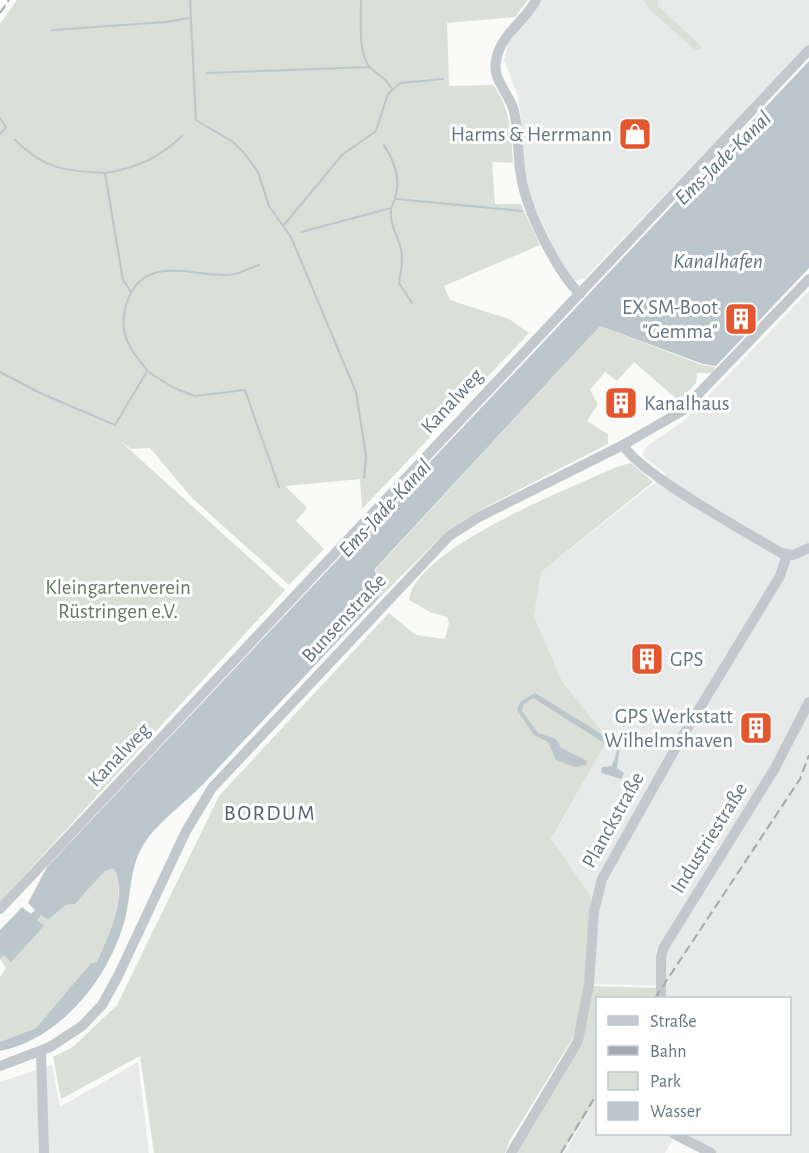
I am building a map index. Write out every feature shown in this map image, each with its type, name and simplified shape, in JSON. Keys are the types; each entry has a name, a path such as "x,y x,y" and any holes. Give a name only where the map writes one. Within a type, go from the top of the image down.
{"street":[{"path":"536,0 505,38 495,62 496,70 514,113 521,178 529,205 562,274 580,294"},
{"name":"Kanalweg","path":"0,909 809,50"},
{"name":"Bunsenstraße","path":"0,1066 41,1052 82,1026 111,990 186,831 212,788 449,536 479,517 624,445 672,418 692,403 809,279"},
{"path":"624,445 628,453 651,472 787,555 809,548"},
{"name":"Planckstraße","path":"511,1153 578,1041 589,984 594,911 602,879 679,742 780,576 787,555"},
{"name":"Industriestraße","path":"661,997 661,957 664,947 775,768 809,702"},
{"path":"41,1052 44,1153"},
{"path":"676,1135 711,1153"}],"shaded area":[{"path":"539,0 809,0 809,45 585,278 577,281 568,275 531,198 521,159 522,129 518,96 504,60 509,41"},
{"path":"809,291 809,1153 711,1153 675,1135 791,1135 791,997 659,997 665,986 588,984 594,914 590,895 551,840 608,739 562,681 534,616 541,572 666,474 642,455 647,446 685,420"},
{"path":"138,1062 149,1153 0,1153 0,1082 52,1065 60,1107"},
{"path":"596,1100 596,1135 675,1135 665,1153 564,1153"}],"green space":[{"name":"Kleingartenverein Rüstringen e.V.","path":"17,0 528,0 515,17 447,23 449,86 493,85 499,94 509,122 513,163 492,162 495,204 521,204 540,245 444,286 450,300 509,319 529,333 362,509 360,479 285,486 307,508 296,521 324,549 289,585 192,498 150,448 131,449 119,440 285,590 0,902 0,24"},
{"path":"644,0 658,0 658,6 701,46 700,49 694,49 650,10"},
{"path":"600,326 702,365 715,367 713,373 697,373 696,383 679,401 634,362 617,381 605,372 590,390 598,404 587,421 608,434 608,444 480,510 447,531 379,598 376,569"},
{"path":"631,463 653,482 541,572 534,616 562,681 608,739 551,839 590,895 594,914 588,984 573,1038 510,1140 505,1153 154,1153 140,1056 61,1099 53,1057 73,1047 117,1005 219,796 389,613 416,635 445,639 449,623 447,617 432,613 409,600 418,580 438,560 499,521 568,488"},
{"path":"114,867 119,892 115,916 97,962 91,963 36,1028 0,1042 0,977 6,968 0,959 4,955 11,961 43,927 36,920 41,914 48,920 66,905 75,904 105,871"},
{"path":"593,986 661,988 658,997 596,997 596,1100 562,1153 514,1153 580,1042"}],"water":[{"path":"809,61 809,268 716,366 703,364 600,326 375,569 379,598 200,787 151,834 137,860 118,941 95,983 80,1002 43,1033 22,1044 0,1051 0,1042 36,1028 91,963 97,962 115,915 119,891 114,868 105,871 75,904 66,905 48,920 41,915 37,920 44,926 11,962 4,955 0,959 0,930 22,907 31,914 35,910 28,903 47,867"},
{"path":"535,693 620,747 617,768 624,773 621,779 601,773 602,767 612,766 617,751 533,698 523,705 522,711 538,733 556,739 561,748 587,761 586,765 575,767 556,760 548,742 534,735 517,710 521,701"}],"waterway":[{"path":"190,0 196,120 233,142 245,154 258,172 269,206 291,237 356,392 366,456 364,478"},
{"path":"361,0 361,34 365,60 392,90"},
{"path":"52,30 166,22 189,18"},
{"path":"207,73 369,67"},
{"path":"284,225 342,155 376,131 388,94 400,83 443,79"},
{"path":"0,118 6,127 0,134"},
{"path":"105,173 147,161 182,136"},
{"path":"15,140 36,157 56,167 105,173 123,280 131,292"},
{"path":"301,232 391,208 397,191 397,176 384,145"},
{"path":"396,199 522,211"},
{"path":"391,208 392,223 402,255 399,283 412,303"},
{"path":"147,370 131,349 124,327 125,309 132,291 141,280 153,273 167,271 229,275 259,265"},
{"path":"0,372 40,393 115,425 147,371 174,388 195,396 245,390 279,487"}],"railway":[{"path":"0,13 9,0"},
{"path":"656,997 800,779 809,755"},
{"path":"561,1153 596,1095"}],"place":[{"name":"Harms & Herrmann","path":"635,134"},
{"name":"EX SM-Boot \"Gemma\"","path":"741,319"},
{"name":"Kanalhaus","path":"621,403"},
{"name":"GPS","path":"647,659"},
{"name":"GPS Werkstatt Wilhelmshaven","path":"756,728"}],"district":[{"name":"BORDUM","path":"270,813"}],"water label":[{"name":"Ems-Jade-Kanal","path":"723,158"},
{"name":"Kanalhafen","path":"718,261"},
{"name":"Ems-Jade-Kanal","path":"385,508"}]}
